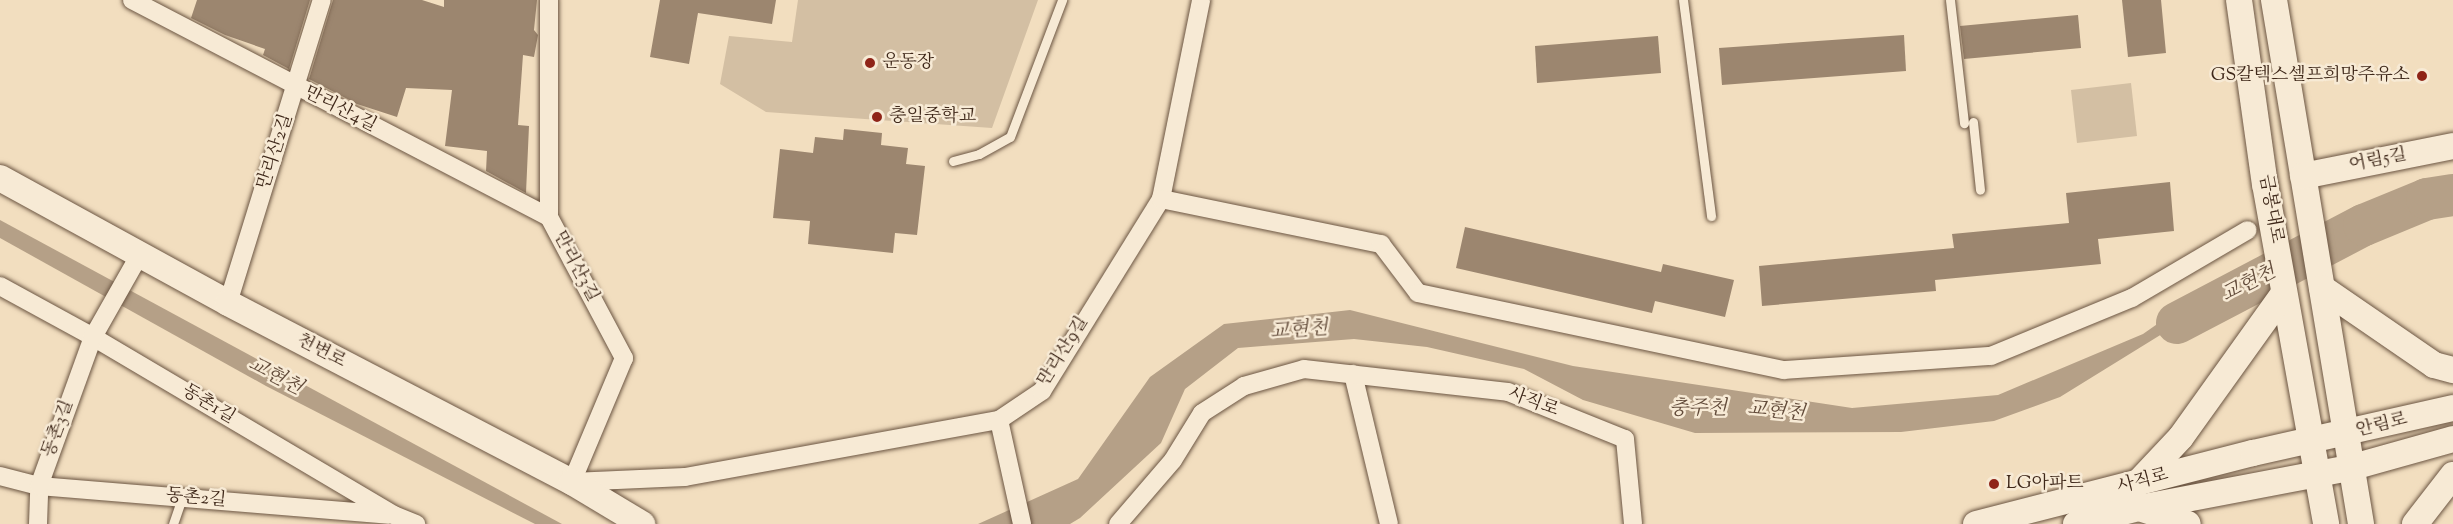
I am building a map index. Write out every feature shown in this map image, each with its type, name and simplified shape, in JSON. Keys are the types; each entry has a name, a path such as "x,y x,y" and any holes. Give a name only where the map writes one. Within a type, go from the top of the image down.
{"street":[{"name":"만리산4길","path":"132,0 164,7 296,87 549,218"},
{"name":"만리산2길","path":"228,303 322,0"},
{"name":"만리산3길","path":"549,0 549,218 624,358 572,482"},
{"name":"만리산9길","path":"572,482 685,477 999,420 1042,392 1161,199 1201,0"},
{"name":"금봉대로","path":"2239,0 2265,184 2326,524"},
{"name":"금봉대로","path":"2274,0 2361,524"},
{"name":"어림5길","path":"2303,176 2453,146"},
{"name":"천변로","path":"0,178 228,303 572,482 642,524"},
{"path":"1161,199 1381,244 1418,293 1784,370 1991,356 2132,298 2248,230"},
{"name":"동촌3길","path":"38,524 39,486 96,332 140,254"},
{"name":"동촌1길","path":"0,286 96,332 393,520 416,524"},
{"path":"2322,288 2434,365 2453,370"},
{"path":"2188,524 2138,496 2284,293"},
{"name":"사직로","path":"1118,524 1173,460 1202,412 1244,386 1304,369 1508,392 1625,439 1633,524"},
{"path":"1353,374 1389,524"},
{"name":"안림로","path":"2311,443 2453,408"},
{"path":"999,420 1022,524"},
{"name":"안림로","path":"2317,474 2352,467 2453,439"},
{"name":"사직로","path":"2084,523 2138,496 2311,443"},
{"name":"사직로","path":"1976,524 2138,496 2317,474"},
{"path":"2415,524 2453,475"},
{"name":"동촌2길","path":"0,477 39,486 393,520"}],"lane":[{"path":"953,161 979,154 1010,137 1062,0"},
{"path":"1683,0 1711,216"},
{"path":"1950,0 1980,190"},
{"path":"173,524 182,498"}],"shaded area":[{"name":"운동장","path":"798,0 1038,0 992,128 766,112 720,84 729,36 792,42"},
{"path":"2131,83 2137,136 2077,143 2071,90"}],"water":[{"path":"0,220 562,524 535,524 266,386 0,238"},
{"name":"충주천","path":"2236,269 2225,304 2183,321 2060,397 1994,421 1901,432 1695,433 1583,400 1524,369 1427,347 1354,339 1238,348 1185,389 1161,443 1080,518 1070,524 978,524 1078,479 1150,377 1224,324 1350,310 1573,366 1852,408 1998,395 2143,334"}],"building":[{"path":"197,0 310,0 289,69 263,55 265,49 225,35 191,18"},
{"path":"333,0 422,0 444,7 444,0 537,0 534,30 538,35 534,57 523,55 518,125 529,126 526,193 486,171 487,151 445,146 452,90 406,88 397,117 357,104 309,79"},
{"path":"660,0 776,0 772,24 698,13 689,64 650,57"},
{"path":"2122,0 2161,0 2166,53 2128,57"},
{"path":"2078,15 2081,48 1964,59 1960,26"},
{"path":"1904,35 1906,71 1722,85 1719,48"},
{"path":"1658,36 1661,73 1537,83 1535,46"},
{"path":"844,129 882,133 881,145 908,148 906,164 925,166 917,235 895,233 893,253 808,244 810,221 773,218 780,149 813,153 815,137 843,140"},
{"path":"2170,182 2174,231 2098,239 2101,264 1935,280 1936,291 1762,306 1759,266 1954,248 1952,234 2069,223 2066,193"},
{"path":"1465,227 1661,272 1663,264 1734,280 1725,317 1655,301 1652,313 1456,268"}],"waterway":[{"name":"교현천","path":"2177,323 2364,225 2427,199 2453,195"}],"place":[{"name":"운동장","path":"870,63"},
{"name":"GS칼텍스셀프희망주유소","path":"2422,76"},
{"name":"충일중학교","path":"877,117"},
{"name":"LG아파트","path":"1994,484"}]}
